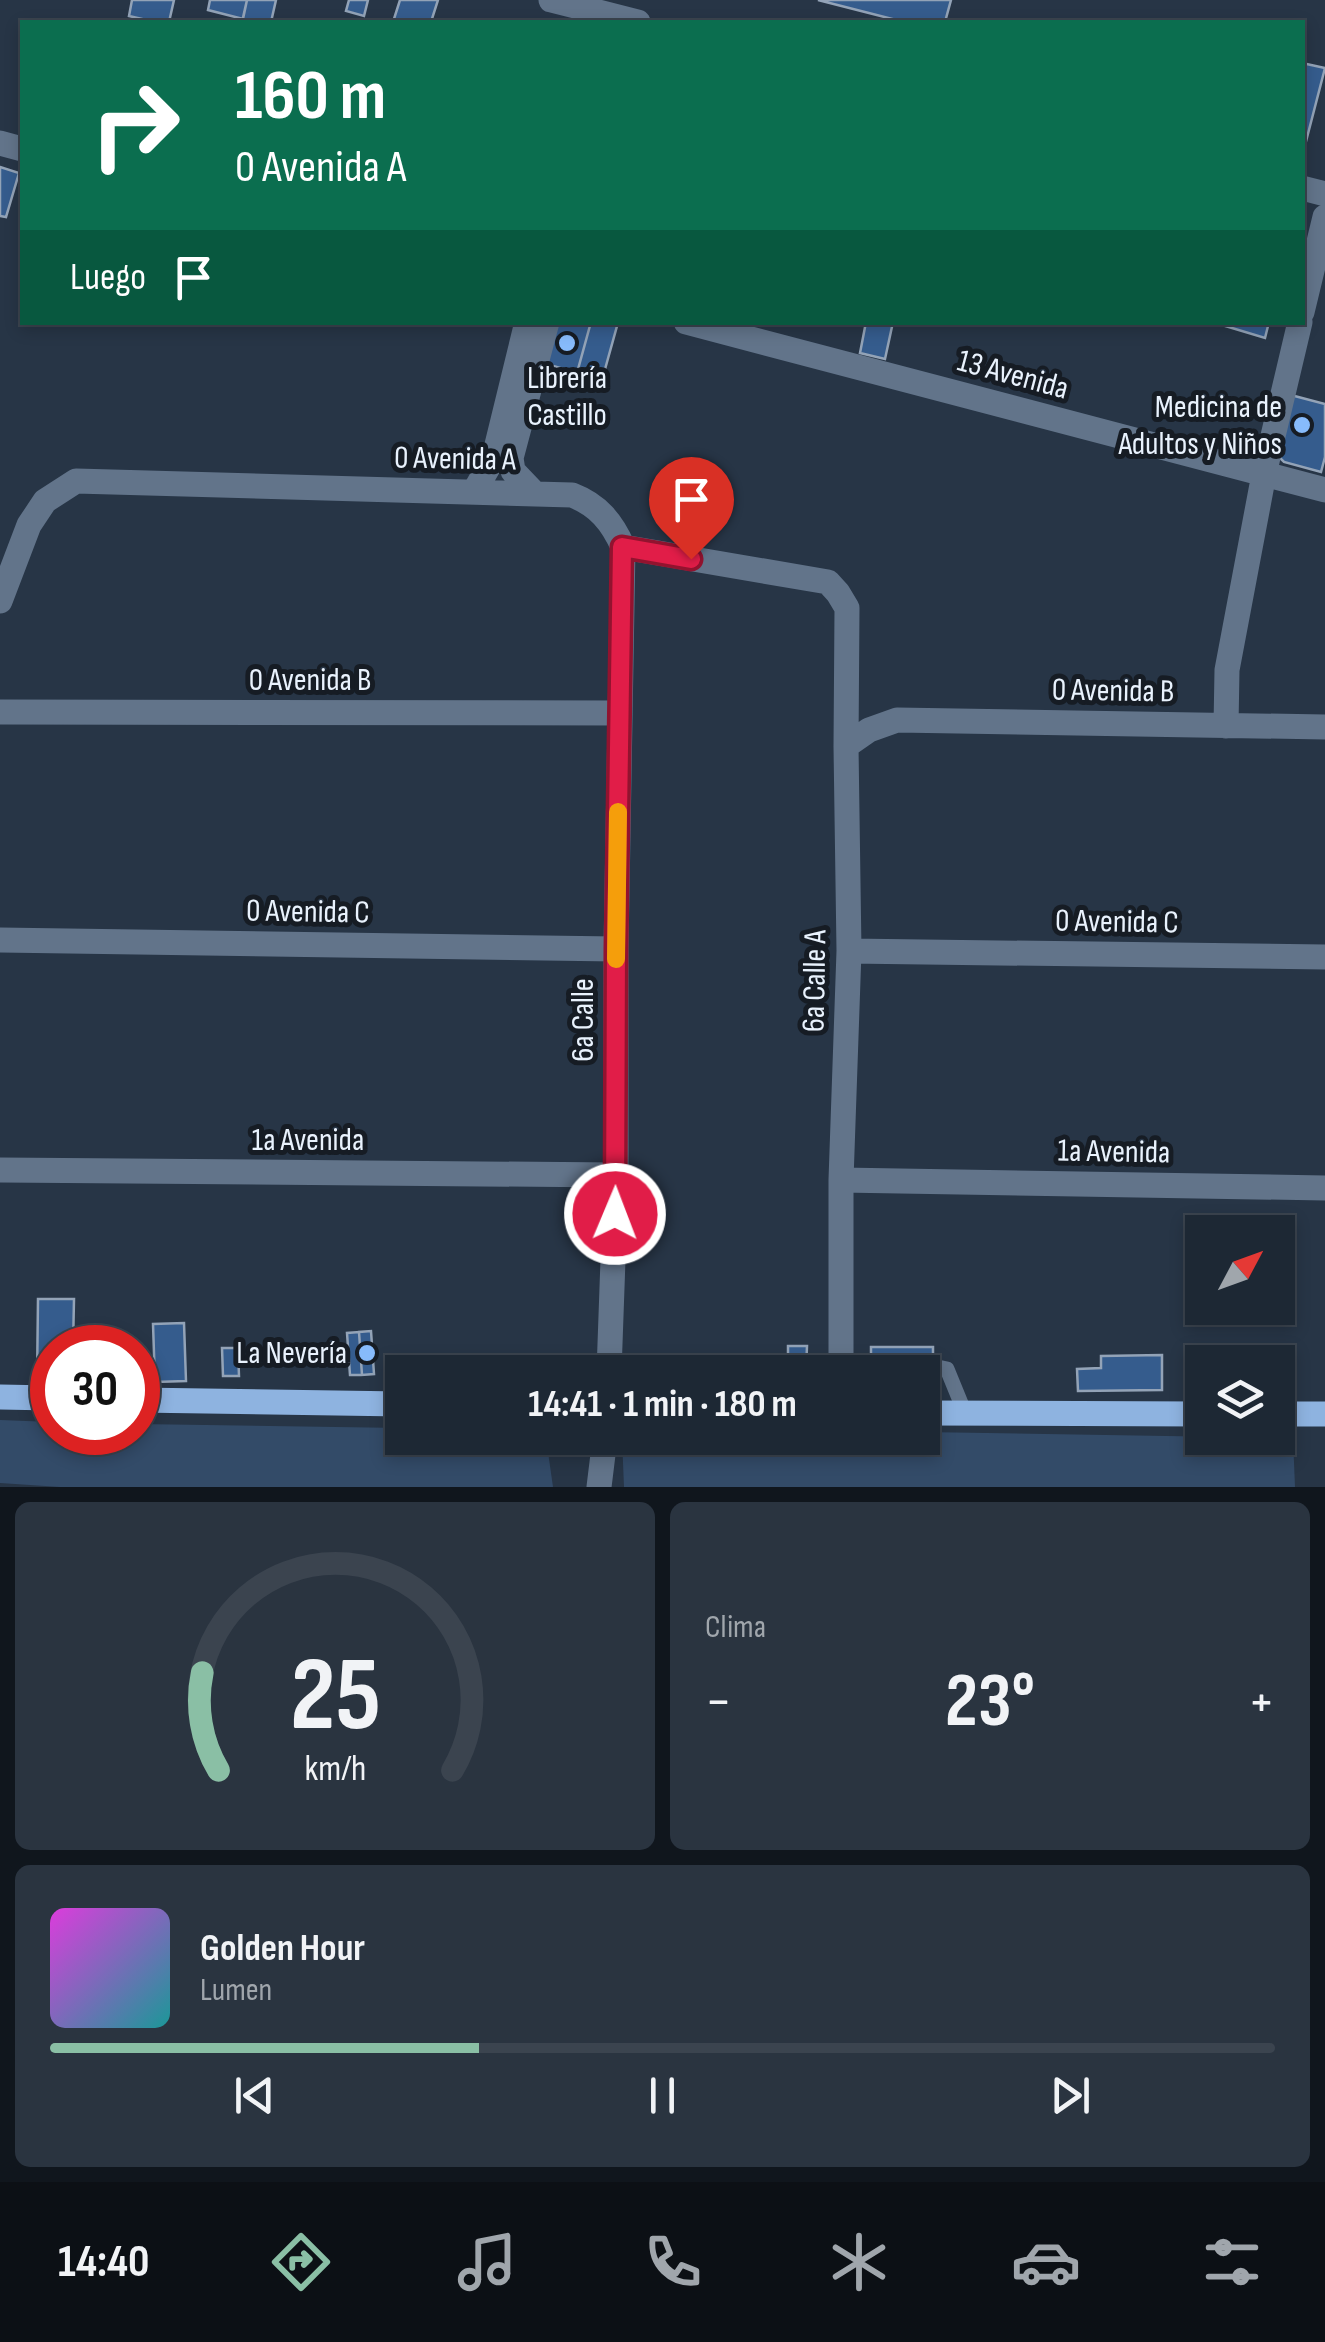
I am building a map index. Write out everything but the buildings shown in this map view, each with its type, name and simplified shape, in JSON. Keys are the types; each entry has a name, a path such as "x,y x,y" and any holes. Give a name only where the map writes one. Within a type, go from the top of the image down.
{"main road":[{"path":"0,1398 30,1398"},
{"path":"160,1400 385,1404"},
{"path":"940,1413 1185,1414"},
{"path":"1295,1414 1325,1414"}],"street":[{"path":"550,0 621,20"},
{"path":"1305,300 1325,217"},
{"path":"474,492 494,457 525,325"},
{"path":"534,493 512,470 511,458 546,325"},
{"name":"13 Avenida","path":"697,325 1325,490"},
{"path":"1226,726 1227,670 1264,474 1299,325"},
{"name":"0 Avenida A","path":"0,601 29,525 45,501 76,481 572,494 589,501 615,530 622,547"},
{"name":"6a Calle A","path":"622,547 828,582 847,608 849,951 841,1355"},
{"name":"6a Calle","path":"611,1355 622,547"},
{"name":"0 Avenida B","path":"0,712 620,713"},
{"name":"0 Avenida B","path":"846,746 868,730 897,720 1325,727"},
{"name":"0 Avenida C","path":"0,940 616,949"},
{"name":"0 Avenida C","path":"849,951 1325,957"},
{"name":"1a Avenida","path":"0,1170 616,1174"},
{"name":"1a Avenida","path":"842,1180 1325,1188"},
{"path":"598,1487 602,1455"}],"lane":[{"path":"940,1368 947,1369 965,1413"}],"shaded area":[{"path":"0,1420 30,1421 30,1455 160,1455 160,1424 385,1428 385,1455 548,1455 553,1487 60,1487 0,1483"},
{"path":"940,1432 1185,1436 1185,1455 1294,1455 1295,1487 624,1487 623,1455 940,1455"}],"slow traffic":[{"path":"616,959 618,812"}],"place":[{"name":"Librería Castillo","path":"567,343"},
{"name":"Medicina de Adultos y Niños","path":"1302,425"},
{"name":"La Nevería","path":"367,1353"}],"route":[{"path":"615,1214 622,547 691,559"}]}
